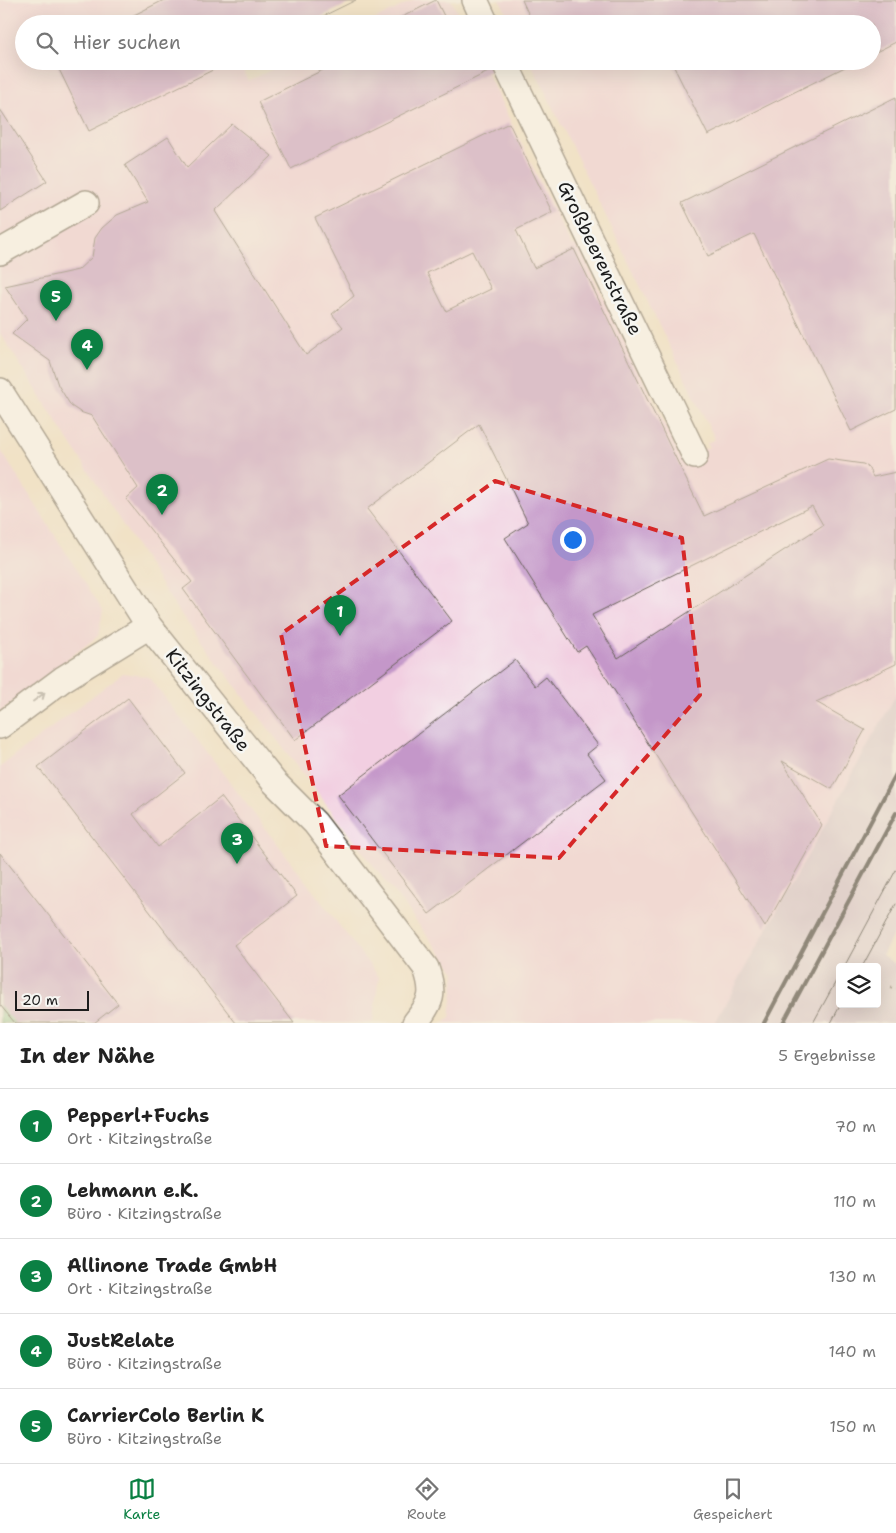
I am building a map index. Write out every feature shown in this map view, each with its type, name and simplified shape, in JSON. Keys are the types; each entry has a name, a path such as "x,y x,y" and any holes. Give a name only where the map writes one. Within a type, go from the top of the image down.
{"street":[{"path":"474,0 482,15"},
{"name":"Großbeerenstraße","path":"508,70 695,456"},
{"path":"0,252 86,203"},
{"name":"Kitzingstraße","path":"0,391 149,626 274,782 315,824 426,968 432,994 426,1009 415,1023"},
{"path":"0,726 63,679 149,626"}],"path":[{"path":"891,987 896,988"}],"highlighted area":[{"path":"495,481 682,538 700,695 559,858 326,846 281,634"}],"shaded area":[{"path":"0,0 352,0 324,15 15,15 15,70 243,70 249,81 271,70 485,70 571,245 576,245 581,251 682,460 709,447 707,443 715,439 534,70 881,70 881,15 508,15 500,0 896,0 896,696 716,1023 443,1023 450,1017 455,972 176,608 0,333"},
{"path":"414,0 451,0 458,15 384,15"},
{"path":"0,449 103,611 98,636 0,712"},
{"path":"123,673 149,677 379,977 373,1021 370,1023 35,1023 0,978 0,767"},
{"path":"896,695 896,929 882,956 896,964 896,1023 715,1023"}],"green space":[{"path":"0,978 35,1023 0,1023"}],"building":[{"path":"164,0 356,0 325,15 134,15"},
{"path":"436,0 444,15 406,15"},
{"path":"522,0 896,0 896,42 881,50 881,15 529,15"},
{"path":"59,70 213,70 89,131"},
{"path":"323,70 492,70 291,169 258,102"},
{"path":"676,70 839,70 708,135"},
{"path":"896,97 896,409 851,431 754,234 708,256 682,203"},
{"path":"0,109 47,181 0,211"},
{"path":"509,123 552,212 516,230 534,268 574,249 704,516 828,459 863,464 868,467 873,477 896,472 896,664 816,702 865,730 832,789 782,761 822,825 765,927 586,646 577,652 505,538 528,523 479,424 367,509 452,621 295,740 183,589 192,582 126,499 138,488 92,416 80,412 71,406 58,385 50,361 12,334 27,319 5,286 78,270 92,257 95,238 102,228 117,215 148,202 125,165 168,137 187,167 232,124 272,156 215,211 306,355 343,327 332,314 354,296 315,218","holes":["472,251 491,289 446,311 427,273","812,506 823,525 618,658 592,615"]},
{"path":"515,660 535,686 546,677 598,745 587,754 606,779 429,914 338,795"},
{"path":"128,698 185,773 133,814 158,847 221,797 297,896 234,945 294,1023 236,1023 38,767"},
{"path":"0,853 118,1004 94,1023 15,1023 0,1005"}],"tram line":[{"path":"846,963 896,870"},
{"path":"864,963 896,904"},
{"path":"813,1023 836,981"},
{"path":"831,1023 839,1008"}],"railway":[{"path":"764,1023 896,774"},
{"path":"783,1023 896,813"}],"place":[{"name":"CarrierColo Berlin K","path":"56,321"},
{"name":"JustRelate","path":"87,370"},
{"name":"Lehmann e.K.","path":"162,515"},
{"name":"Pepperl+Fuchs","path":"340,636"},
{"name":"Allinone Trade GmbH","path":"237,864"}]}
